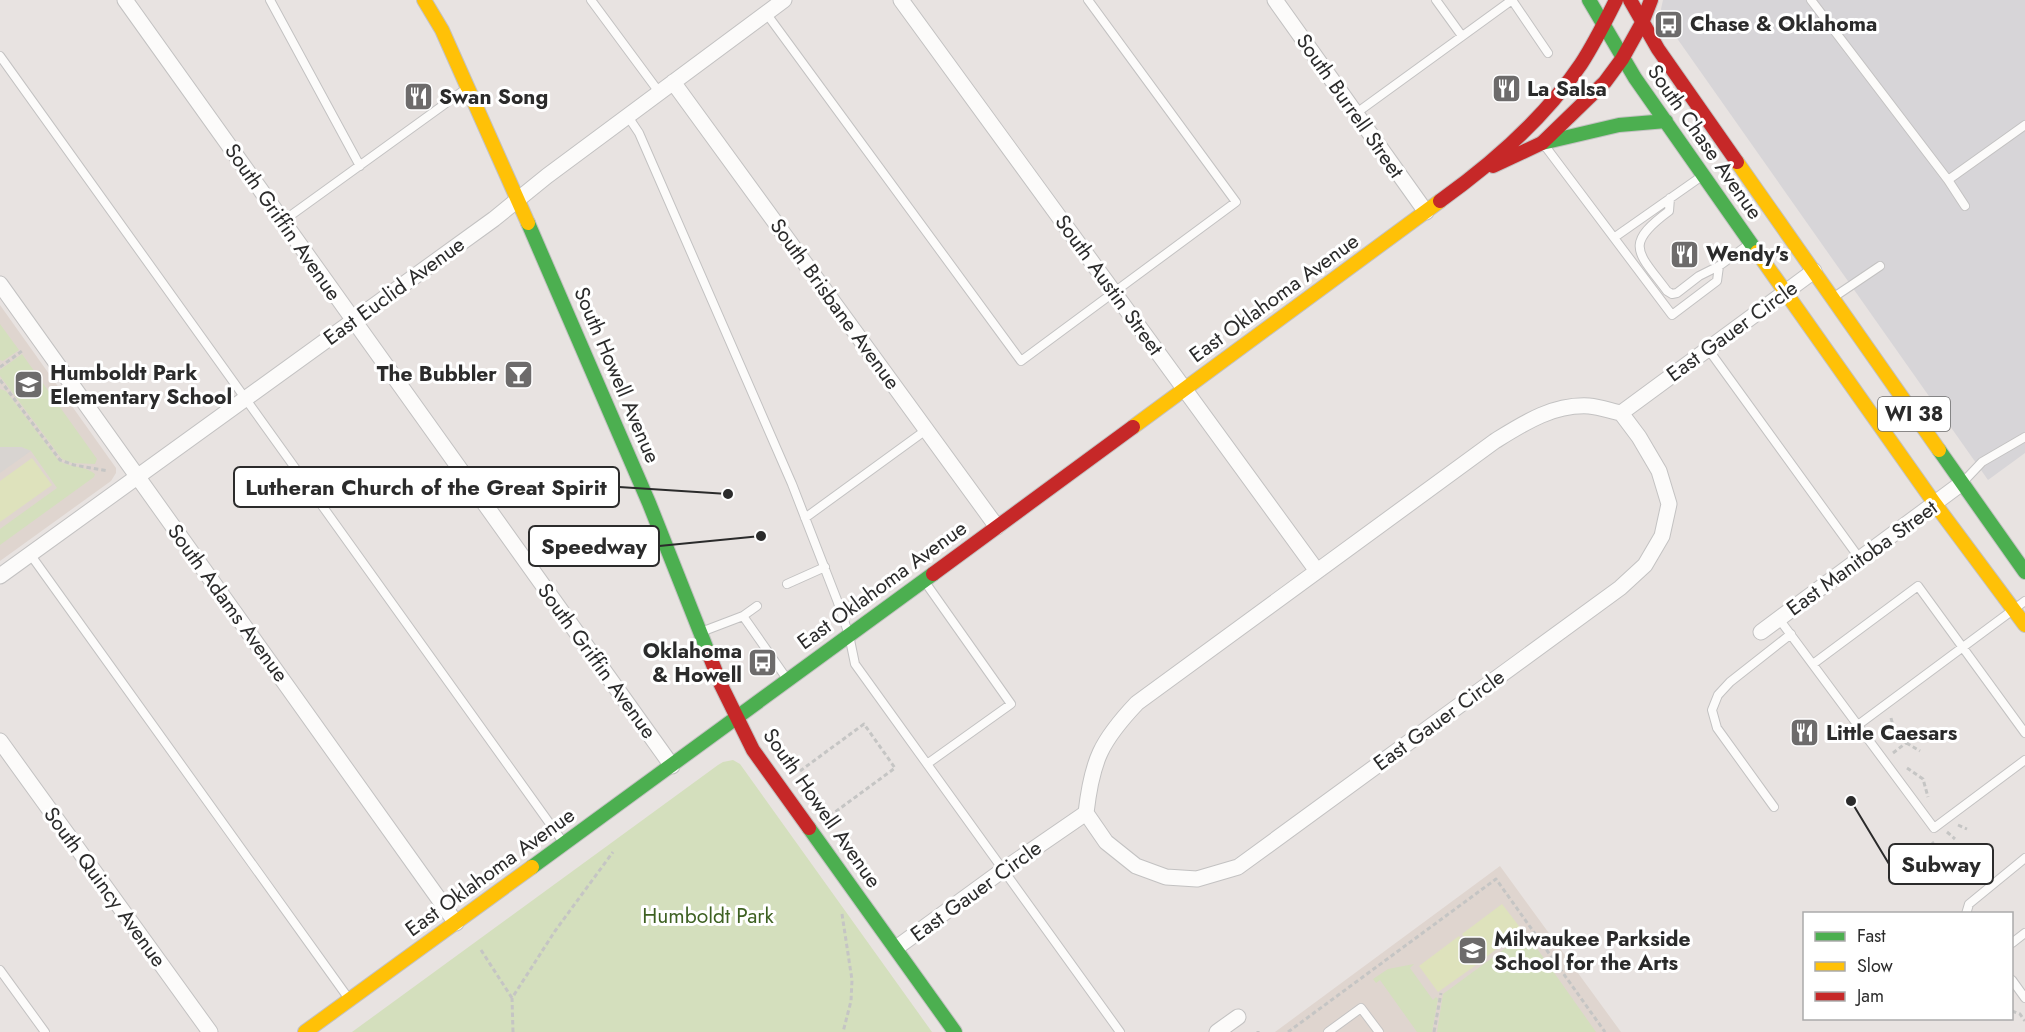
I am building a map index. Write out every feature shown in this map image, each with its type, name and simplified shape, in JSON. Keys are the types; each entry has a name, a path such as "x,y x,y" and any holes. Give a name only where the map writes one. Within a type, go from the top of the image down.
{"main road":[{"name":"South Howell Avenue","path":"424,0 442,30 518,199 649,503 736,718 753,750 955,1032"},
{"name":"South Howell Avenue","path":"436,0 442,30"},
{"name":"South Chase Avenue","path":"1589,0 1622,59 1666,121 1718,165 1814,271 2025,572"},
{"name":"East Oklahoma Avenue","path":"305,1032 672,766 1483,170 1515,140 1567,83 1603,26 1616,0"},
{"name":"South Chase Avenue","path":"1630,0 1718,165 1751,243 1935,504 2025,625"},
{"name":"East Oklahoma Avenue","path":"1483,170 1542,143 1605,82 1622,59 1651,0"},
{"path":"1542,143 1617,124 1643,120 1666,121"}],"street":[{"name":"South Griffin Avenue","path":"125,0 672,766"},
{"name":"East Euclid Avenue","path":"0,576 494,219 627,116 784,0"},
{"name":"South Austin Street","path":"901,0 1317,571"},
{"name":"South Burrell Street","path":"1275,0 1425,212"},
{"name":"South Brisbane Avenue","path":"673,82 997,527"},
{"name":"East Gauer Circle","path":"896,948 1086,813 1106,842 1136,866 1166,877 1197,879 1238,867 1620,588 1645,565 1662,536 1668,504 1659,471 1639,437 1621,413 1814,271"},
{"name":"South Adams Avenue","path":"0,284 456,922"},
{"path":"1086,813 1089,782 1099,753 1113,729 1137,703 1495,441 1530,419 1560,408 1590,406 1621,413"},
{"name":"East Manitoba Street","path":"1761,632 1962,483"},
{"name":"South Quincy Avenue","path":"0,741 210,1032"},
{"path":"1218,1032 1238,1017"}],"lane":[{"path":"270,0 360,165"},
{"path":"591,0 659,92"},
{"path":"766,13 1020,361 1236,202 1088,0"},
{"path":"1436,0 1462,36"},
{"path":"1355,114 1512,0 1548,53"},
{"path":"1811,0 1948,180 1965,206"},
{"path":"0,56 564,843"},
{"path":"283,221 468,87"},
{"path":"627,116 639,133 805,518 849,635 855,664 1120,1032"},
{"path":"1948,180 2025,125"},
{"path":"1542,143 1672,315 1717,281 1719,266"},
{"path":"1615,237 1718,165"},
{"path":"1670,198 1669,211 1648,226 1642,234 1640,253 1667,291 1672,294 1719,266 1751,243"},
{"path":"1833,298 1880,266"},
{"path":"1708,349 1860,560"},
{"path":"805,518 926,430"},
{"path":"1962,483 1994,453 2025,437"},
{"path":"30,554 350,1000"},
{"path":"787,584 825,567"},
{"path":"924,581 1011,704 927,764"},
{"path":"1813,664 1918,586 2025,733"},
{"path":"1858,726 2025,601"},
{"path":"700,633 743,616 757,606"},
{"path":"743,616 788,681"},
{"path":"1779,619 1934,828 2025,760"},
{"path":"1774,807 1717,728 1712,710 1718,695 1730,682 1791,634"},
{"path":"1967,912 1969,904 2025,858"},
{"path":"2013,942 2025,933"},
{"path":"0,970 45,1032"},
{"path":"2013,981 2025,998"},
{"path":"1328,1032 1361,1008 1379,1032"}],"path":[{"path":"0,366 22,351"},
{"path":"0,380 60,459 74,465 108,471"},
{"path":"1891,718 1895,732 1906,743 1920,751"},
{"path":"800,771 864,724 895,768 831,815"},
{"path":"512,998 555,931 613,852"},
{"path":"1288,1032 1496,879 1605,1032"},
{"path":"842,914 852,980 851,1001 843,1032"},
{"path":"481,950 512,998 513,1032"},
{"path":"1434,1032 1441,993"},
{"path":"2013,1011 2020,1014 2025,1021"}],"shaded area":[{"path":"1663,0 2025,0 2025,453 1988,480 1662,17"},
{"name":"Humboldt Park Elementary School","path":"0,305 116,468 116,473 111,481 0,561"},
{"path":"0,447 21,447 31,451 0,473"},
{"name":"Milwaukee Parkside School for the Arts","path":"1500,866 1621,1032 1275,1032"}],"green space":[{"path":"0,324 19,350 3,361 0,360"},
{"path":"22,354 97,459 95,464 72,463 62,459 0,376 0,370"},
{"path":"0,389 6,391 59,461 87,469 95,474 94,477 0,545 0,529 57,488 31,451 21,447 0,447"},
{"path":"32,458 52,485 0,522 0,481"},
{"name":"Humboldt Park","path":"733,760 740,764 932,1032 352,1032 718,765"},
{"path":"1502,904 1522,930 1482,960 1462,934"},
{"path":"1526,933 1596,1032 1437,1032 1443,994"},
{"path":"1459,936 1479,963 1438,992 1419,966"},
{"path":"1414,964 1410,968 1433,1000 1436,997 1438,999 1432,1032 1417,1032 1380,980 1376,983 1373,979 1388,969"}],"traffic: fast":[{"path":"1589,0 1635,78 1757,252"},
{"path":"1542,143 1619,125 1666,121"},
{"path":"528,223 649,503 708,652"},
{"path":"1939,450 2025,572"},
{"path":"532,867 933,574"},
{"path":"809,828 955,1032"}],"traffic: slow":[{"path":"424,0 442,30 528,223"},
{"path":"1737,162 1939,450"},
{"path":"1133,427 1440,201"},
{"path":"1757,252 1935,504 2025,625"},
{"path":"305,1032 532,867"}],"traffic: jam":[{"path":"1440,201 1498,155 1551,103 1581,64 1616,0"},
{"path":"1630,0 1658,49 1737,162"},
{"path":"1493,166 1542,143 1605,82 1622,59 1642,23 1651,0"},
{"path":"933,574 1133,427"},
{"path":"708,652 721,685 753,750 809,828"}],"place":[{"name":"Chase & Oklahoma","path":"1669,24"},
{"name":"La Salsa","path":"1506,89"},
{"name":"Swan Song","path":"418,97"},
{"name":"Wendy's","path":"1685,254"},
{"name":"The Bubbler","path":"518,374"},
{"name":"Humboldt Park Elementary School","path":"29,385"},
{"name":"Lutheran Church of the Great Spirit","path":"728,494"},
{"name":"Speedway","path":"761,536"},
{"name":"Oklahoma & Howell","path":"763,663"},
{"name":"Little Caesars","path":"1805,733"},
{"name":"Subway","path":"1851,801"},
{"name":"Milwaukee Parkside School for the Arts","path":"1473,951"}]}
